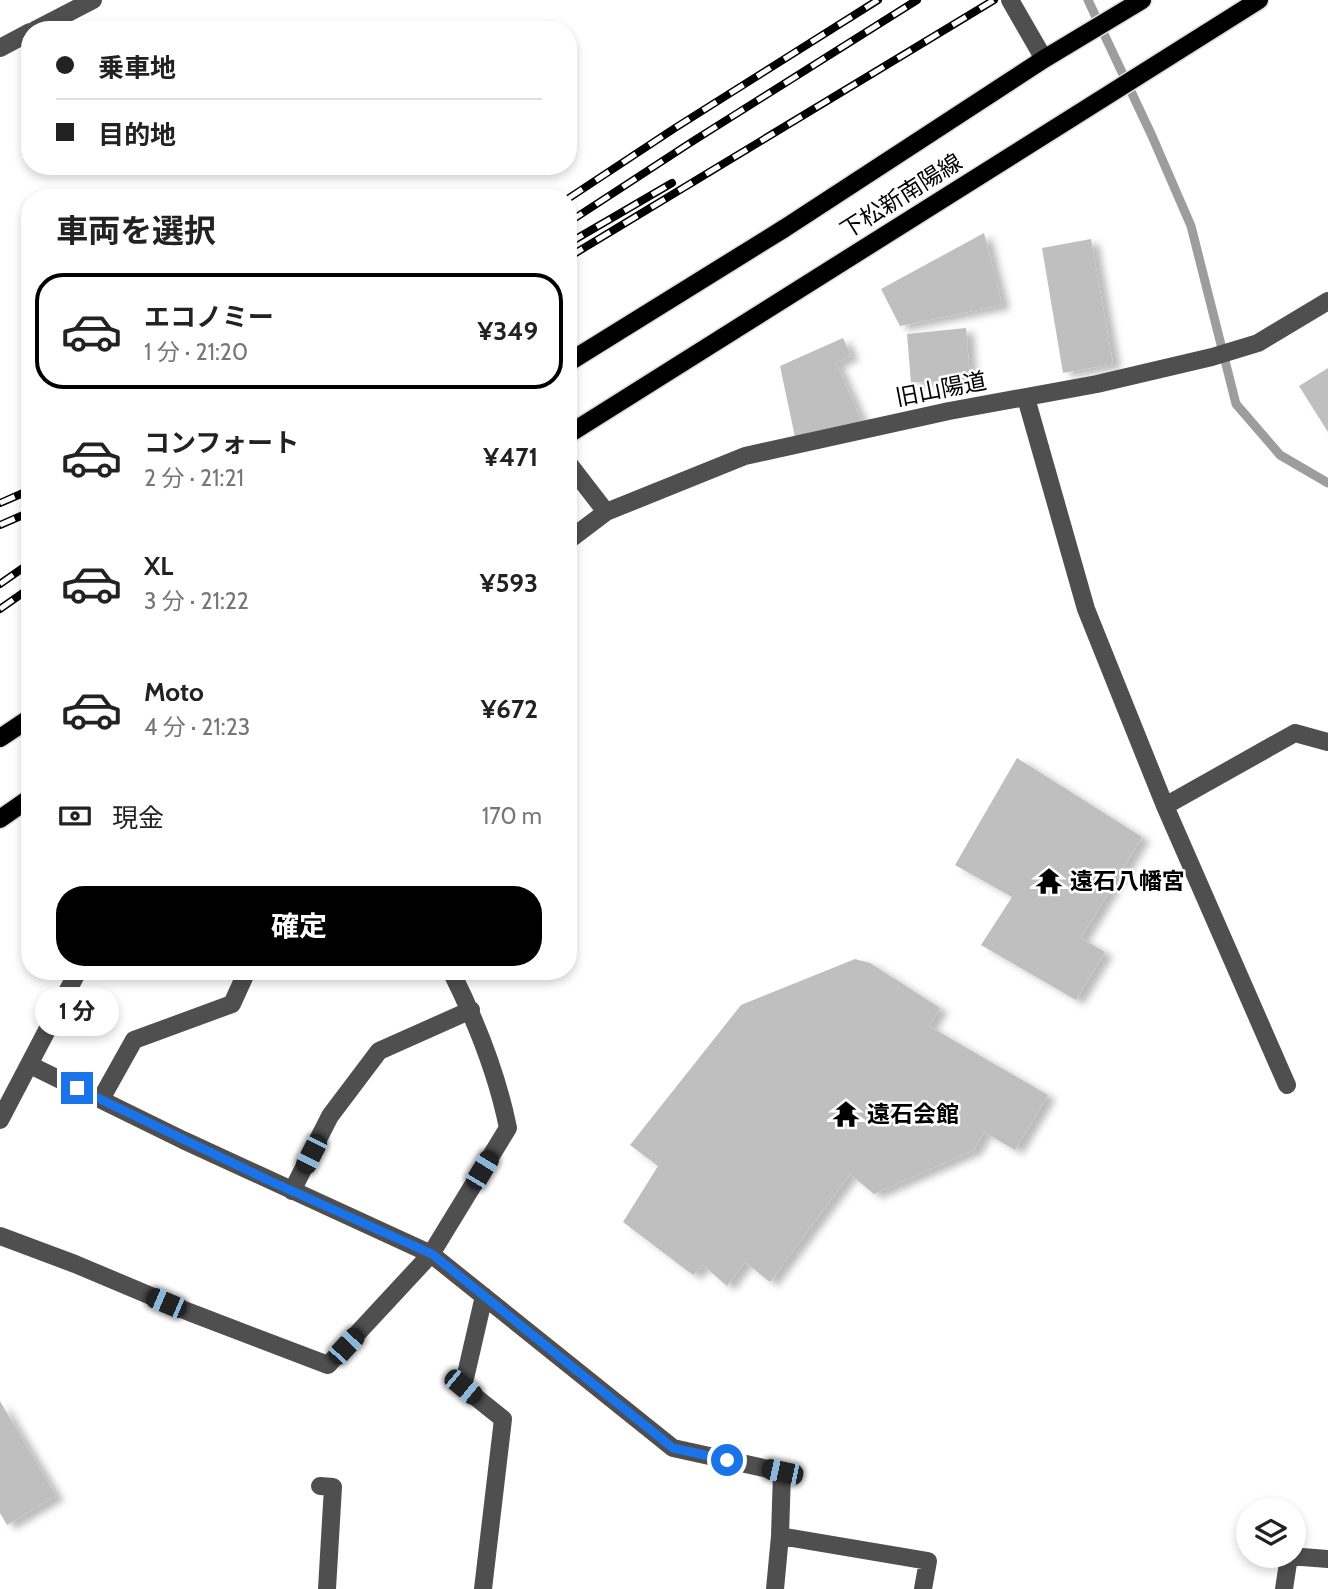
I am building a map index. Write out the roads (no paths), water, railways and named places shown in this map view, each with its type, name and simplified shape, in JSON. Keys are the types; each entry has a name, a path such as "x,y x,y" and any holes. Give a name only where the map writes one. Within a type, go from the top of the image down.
{"main road":[{"name":"下松新南陽線","path":"577,357 785,228 1044,59 1142,0"},
{"name":"下松新南陽線","path":"577,430 1259,0"},
{"path":"0,738 21,724"},
{"path":"0,819 21,804"}],"street":[{"path":"52,21 93,0"},
{"path":"1010,0 1044,59"},
{"path":"0,48 21,37"},
{"name":"旧山陽道","path":"577,534 606,512 745,456 1187,363 1258,343 1328,301"},
{"path":"1026,398 1086,609 1165,806 1287,1085"},
{"path":"577,474 606,512"},
{"path":"1165,806 1296,733 1328,742"},
{"path":"0,1120 73,980"},
{"path":"101,1099 134,1040 232,1004 243,980"},
{"path":"0,1236 328,1365 432,1254 508,1128 502,1100 471,1010 456,980"},
{"path":"292,1191 330,1116 379,1051 471,1010"},
{"path":"30,1065 292,1191 432,1254 673,1448 782,1472 775,1589"},
{"path":"483,1589 503,1419 463,1387 484,1296"},
{"path":"320,1486 333,1487 327,1589"},
{"path":"780,1536 928,1561 923,1589"},
{"path":"1306,1557 1328,1559"},
{"path":"1284,1589 1287,1568"}],"waterway":[{"path":"1088,0 1191,226 1236,404 1280,455 1328,483"}],"railway":[{"path":"577,193 878,0"},
{"path":"577,217 917,0"},
{"path":"577,252 994,0"},
{"path":"577,238 672,183"},
{"path":"0,503 21,494"},
{"path":"0,525 21,516"},
{"path":"0,584 21,569"},
{"path":"0,609 21,594"}],"place":[{"name":"遠石八幡宮","path":"1049,881"},
{"name":"遠石会館","path":"846,1114"}]}
